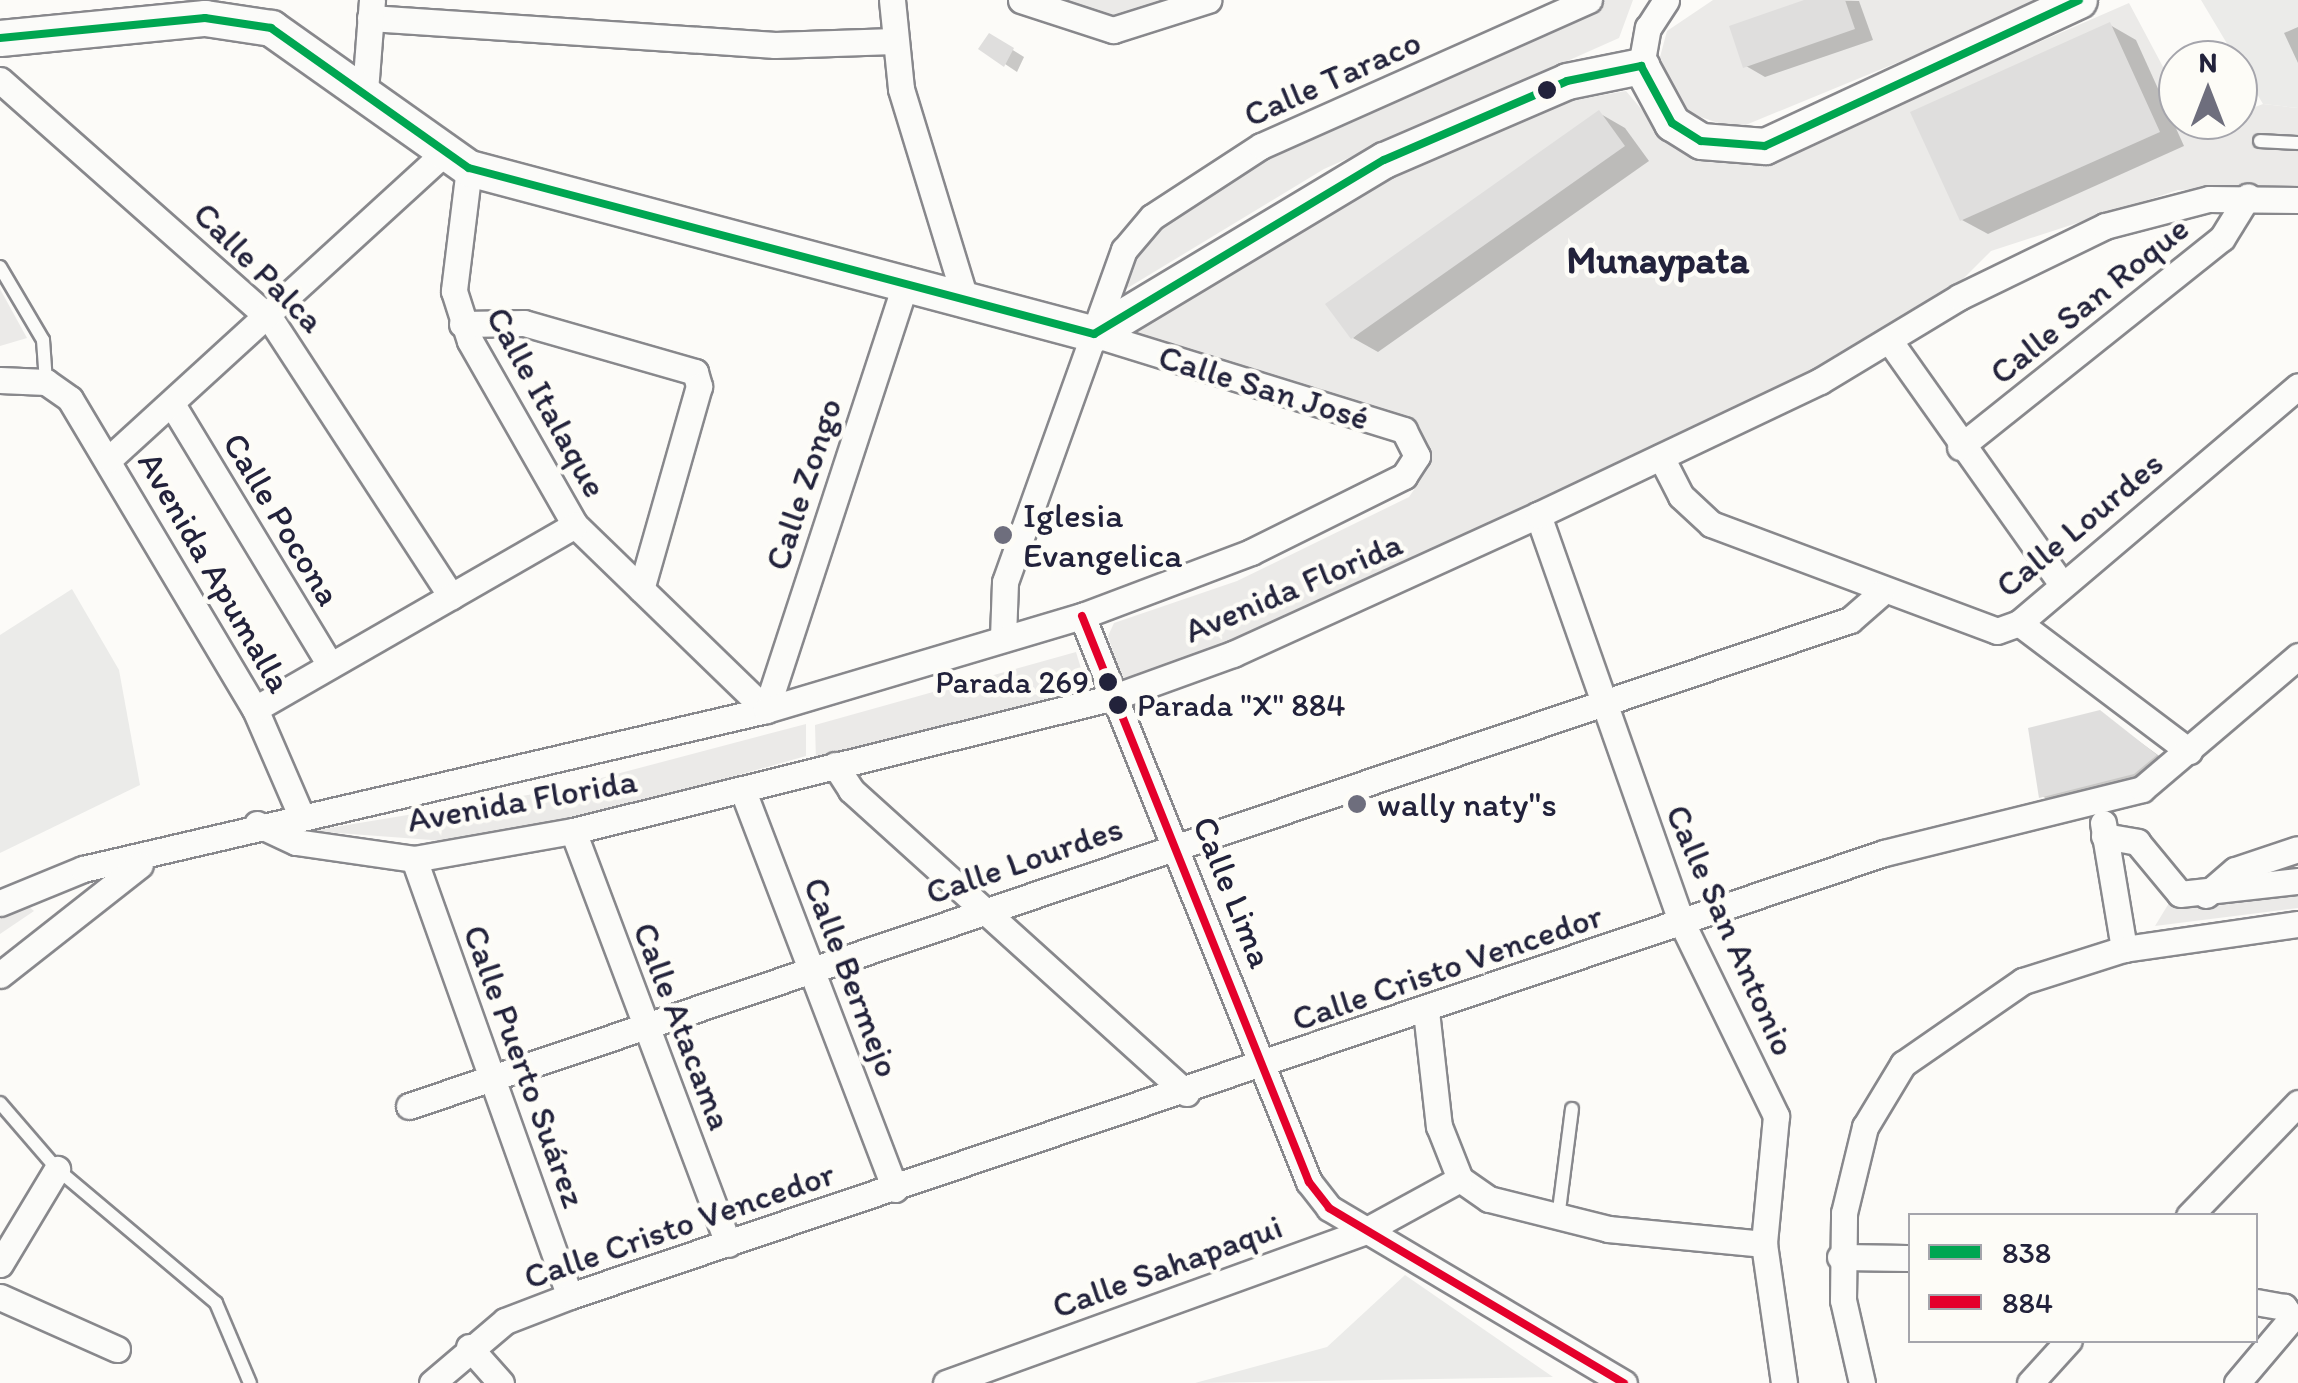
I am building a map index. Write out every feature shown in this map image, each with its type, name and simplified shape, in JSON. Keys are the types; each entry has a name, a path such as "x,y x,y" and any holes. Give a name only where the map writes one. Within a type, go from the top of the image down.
{"street":[{"path":"892,0 894,41 964,296"},
{"path":"1020,0 1113,30 1208,0"},
{"path":"1666,0 1648,28 1642,66 1672,123 1701,141 1765,146 2080,0"},
{"name":"Calle Taraco","path":"1094,334 1124,250 1213,172 1590,2"},
{"path":"365,91 371,9 776,45 894,41"},
{"name":"Calle San José","path":"0,38 242,21 315,52 456,161 907,279 1404,430 1418,444 1404,476"},
{"path":"1003,637 1004,582 1094,334 1384,160 1567,81 1642,66"},
{"name":"Calle Palca","path":"0,80 271,320 451,596"},
{"path":"110,459 174,408 456,161"},
{"name":"Calle Italaque","path":"456,161 454,291 462,324 575,526 766,710"},
{"name":"Avenida Florida","path":"257,824 296,842 414,859 573,831 1114,697 1324,615 1661,457 1890,343 1959,297 2105,226 2248,196 2298,200"},
{"name":"Calle San Roque","path":"1960,447 2222,238 2248,196"},
{"name":"Calle Zongo","path":"766,710 907,279"},
{"path":"462,324 524,324 695,372 699,386 641,589"},
{"path":"1890,343 1960,447 2061,583"},
{"path":"0,380 46,382"},
{"name":"Avenida Apumalla","path":"46,382 70,399 110,459 255,709 300,813"},
{"name":"Calle Lourdes","path":"1661,457 1682,496 1712,524 1881,593 1986,628 2019,622 2298,386"},
{"name":"Calle Pocona","path":"174,408 330,666"},
{"name":"Avenida Florida","path":"0,903 34,884 257,824 766,710 1082,616 1250,552 1404,476"},
{"name":"Calle San Antonio","path":"1538,515 1599,703 1682,923 1776,1116 1764,1244 1784,1383"},
{"path":"255,709 575,526"},
{"name":"Calle Lourdes","path":"409,1106 1850,620 1881,593"},
{"name":"Calle Lima","path":"1082,616 1267,1066 1309,1182 1365,1231 1624,1383"},
{"path":"2019,622 2189,751"},
{"name":"Calle Cristo Vencedor","path":"432,1383 469,1347 505,1320 570,1296 1974,827 2101,803 2142,789 2298,656"},
{"path":"835,765 851,790 990,908 1186,1093"},
{"name":"Calle Bermejo","path":"743,791 895,1189"},
{"path":"2101,803 2124,949"},
{"name":"Calle Atacama","path":"573,831 728,1244"},
{"path":"2104,836 2137,842 2180,894 2206,895 2298,881"},
{"path":"2206,895 2235,870 2298,849"},
{"path":"0,974 110,881 166,851"},
{"name":"Calle Puerto Suárez","path":"414,859 570,1296"},
{"path":"1862,1383 1840,1257 1864,1127 1903,1064 1982,1001 2124,949 2298,924"},
{"path":"1426,1012 1439,1126 1460,1179 1490,1199 1558,1218 1764,1244"},
{"path":"2192,1213 2298,1103"},
{"path":"0,1264 57,1169"},
{"name":"Calle Sahapaqui","path":"946,1383 1365,1231 1460,1179"},
{"path":"1840,1257 1908,1258"},
{"path":"0,1296 117,1349"},
{"path":"2237,1383 2292,1318 2284,1306 2258,1302"},
{"path":"2030,1383 2067,1343"},
{"path":"469,1347 500,1383"}],"lane":[{"path":"2260,140 2298,143"},
{"path":"0,266 43,340 46,382"},
{"path":"0,1103 57,1169 216,1303 250,1383"},
{"path":"1558,1218 1572,1109"}],"shaded area":[{"path":"1007,0 1215,0 1140,35 1084,35"},
{"path":"1594,0 1633,0 1619,38 1324,169 1116,295 1132,244 1222,178"},
{"path":"1713,0 2049,0 1736,129 1683,111 1660,57 1667,31"},
{"path":"2201,0 2298,0 2298,108 2263,104 2258,96 2258,40 2225,40"},
{"path":"2129,3 2158,57 2158,140 2258,140 2258,106 2298,108 2298,187 2178,190 1991,251 1930,312 1755,409 1290,621 1127,683 1121,677 1108,636 1114,623 1237,581 1409,497 1430,466 1426,449 1108,328 1468,137 1547,105 1626,91 1675,149 1705,162 1760,164"},
{"path":"0,289 27,338 0,346"},
{"path":"72,589 119,670 140,785 0,853 0,635"},
{"path":"1076,652 1087,688 816,761 815,725"},
{"path":"806,724 806,756 575,821 445,841 311,831 552,791"},
{"path":"2298,878 2298,908 2155,926 2169,903"},
{"path":"27,905 34,911 0,934 0,918"},
{"path":"1405,1275 1553,1377 1195,1383 1327,1347"}],"building":[{"path":"1804,0 1845,0 1855,29 1743,68 1729,26"},
{"path":"2110,22 2158,133 1960,221 1910,112"},
{"path":"989,33 1014,48 1004,67 978,49"},
{"path":"1599,110 1625,146 1351,339 1325,304"},
{"path":"2100,710 2157,755 2134,774 2039,798 2028,728"}],"transit line":[{"name":"838","path":"0,38 205,18 271,28 469,168 1094,334 1384,160 1567,81 1641,66 1672,123 1701,141 1765,146 2079,0"},
{"name":"884","path":"1082,616 1309,1182 1329,1208 1624,1383"}],"place":[{"name":"Iglesia Evangelica","path":"1003,535"},
{"name":"Parada 269","path":"1108,682"},
{"name":"Parada \"X\" 884","path":"1118,705"},
{"name":"wally naty\"s","path":"1357,804"}],"district":[{"name":"Munaypata","path":"1658,261"}]}
